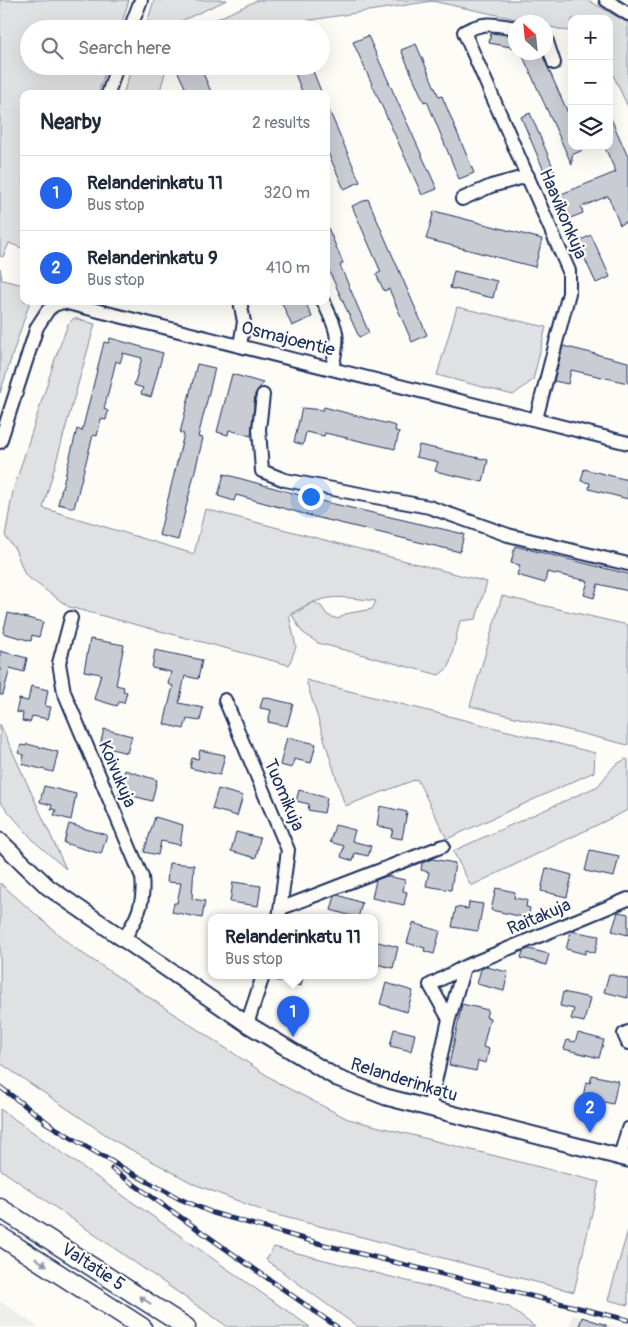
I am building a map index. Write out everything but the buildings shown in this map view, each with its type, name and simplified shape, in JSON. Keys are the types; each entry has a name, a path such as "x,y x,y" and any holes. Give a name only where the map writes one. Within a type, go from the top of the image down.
{"highway":[{"name":"Valtatie 5","path":"0,1208 186,1327"},
{"name":"Valtatie 5","path":"0,1236 142,1327"}],"main road":[{"name":"Relanderinkatu","path":"0,841 48,887 123,940 247,1024 337,1078 360,1089 430,1109 624,1158"}],"street":[{"path":"133,20 141,0"},
{"path":"606,0 628,14"},
{"name":"Haavikonkuja","path":"508,26 488,22 476,25 464,32 569,271 570,281 536,419"},
{"path":"109,90 114,75"},
{"path":"462,200 491,186 528,176"},
{"name":"Osmajoentie","path":"0,442 37,328 42,317 51,305"},
{"name":"Osmajoentie","path":"80,305 628,443"},
{"path":"240,345 244,322 241,305"},
{"path":"325,305 338,340 332,368"},
{"path":"263,395 259,429 262,471 285,480 428,507 502,537 628,564"},
{"name":"Koivukuja","path":"72,618 59,663 62,686 142,877 144,893 142,906 123,940"},
{"name":"Tuomikuja","path":"226,700 288,850 281,913 443,846"},
{"name":"Raitakuja","path":"449,1019 430,985 464,968 628,899"},
{"path":"430,1109 449,1019 464,968"},
{"path":"247,1024 262,979"},
{"path":"628,1032 624,1034 628,1043"},
{"path":"624,1158 628,1129"}],"shaded area":[{"path":"0,0 129,0 123,20 20,20 20,75 104,75 99,90 20,90 20,247 9,243 3,257 0,256"},
{"path":"154,0 227,0 183,20 148,20"},
{"path":"258,0 588,0 628,23 628,107 613,75 613,15 568,15 568,31 553,28 553,15 508,15 508,17 432,1 311,20 215,20"},
{"path":"129,75 164,75 160,90 124,90"},
{"path":"0,268 2,280 20,284 20,305 29,305 0,393"},
{"path":"457,307 546,327 533,380 513,395 437,375"},
{"path":"74,318 95,324 43,508 194,554 205,509 487,582 476,619 460,621 449,667 439,675 318,643 302,632 292,615 313,602 289,615 296,647 289,665 69,607 25,575 15,549 5,536 13,491 55,359 68,324","holes":["340,597 376,601 372,609 345,614 338,619 327,615 322,607 314,602"]},
{"path":"502,596 628,625 628,745 470,706"},
{"path":"306,680 595,753 594,772 447,839 417,779 345,806"},
{"path":"0,724 66,869 35,842 0,802"},
{"path":"626,759 628,760 628,810 471,886 453,851 598,786 615,765"},
{"path":"0,883 73,947 280,1084 348,1119 599,1182 574,1292 269,1213 194,1184 115,1141 0,1063"},
{"path":"0,1109 310,1327 228,1327 0,1169"},
{"path":"628,1230 628,1305 608,1300"},
{"path":"274,1247 509,1307 535,1327 358,1327 266,1260"},
{"path":"0,1301 38,1327 0,1327"},
{"path":"573,1315 619,1327 569,1327"}],"railway":[{"path":"0,1087 51,1125"},
{"path":"45,1122 126,1170 180,1199 213,1213 325,1245 628,1320"},
{"path":"112,1169 337,1327"}],"place":[{"name":"Relanderinkatu 11","path":"293,1037"},
{"name":"Relanderinkatu 9","path":"590,1133"}]}
